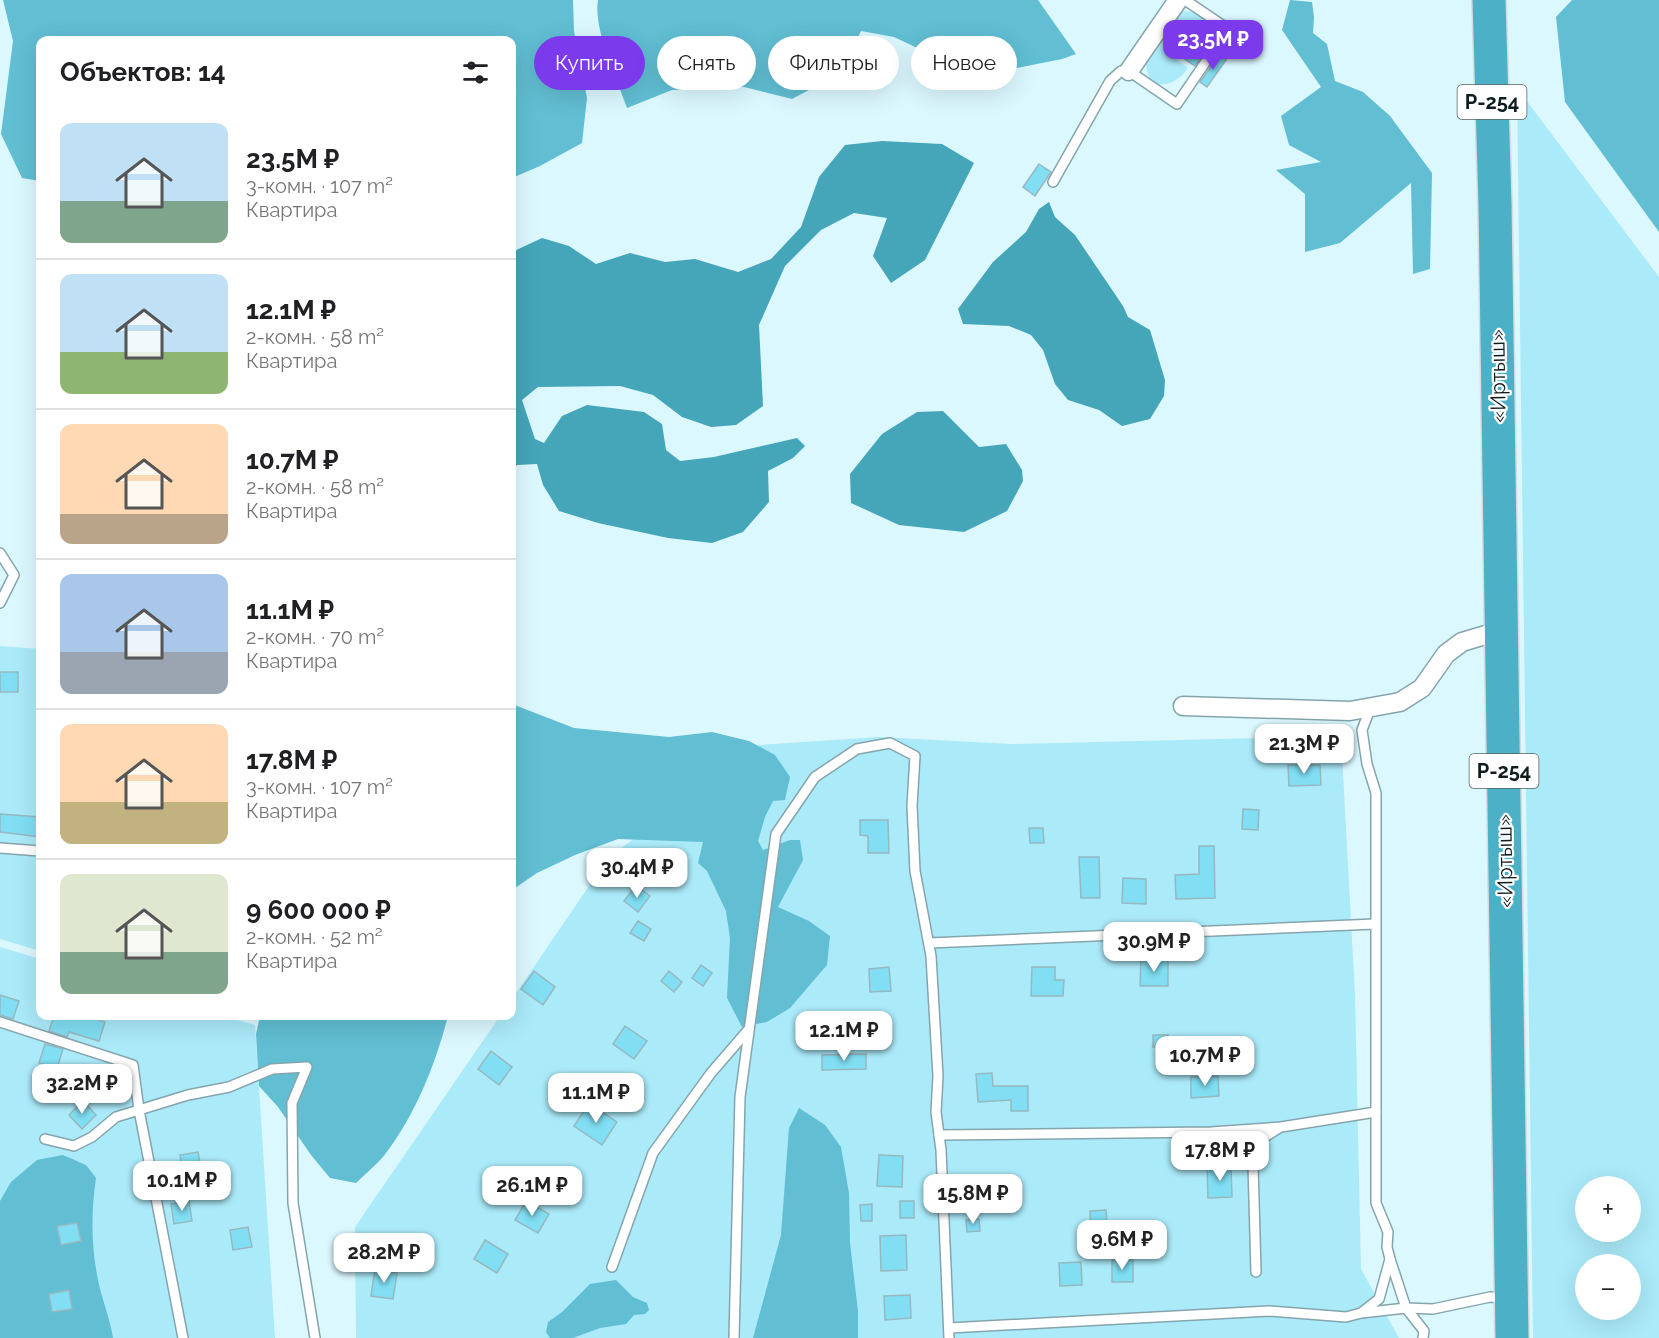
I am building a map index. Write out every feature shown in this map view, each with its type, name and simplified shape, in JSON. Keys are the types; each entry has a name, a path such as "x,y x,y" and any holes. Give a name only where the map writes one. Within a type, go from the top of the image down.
{"highway":[{"name":"«Иртыш»","path":"1489,0 1495,205 1512,1338"},
{"name":"«Иртыш»","path":"1495,205 1497,0"}],"street":[{"path":"1129,71 1178,0"},
{"path":"1183,706 1350,711 1400,702 1422,688 1446,654 1462,642 1502,630"}],"lane":[{"path":"1053,182 1110,81 1120,70 1129,71 1177,104 1228,29 1185,0"},
{"path":"0,553 14,575 0,603"},
{"path":"1370,709 1362,730 1367,764 1376,794 1376,1203 1388,1232 1387,1247 1406,1308 1424,1331 1423,1338"},
{"path":"734,1338 740,1097 776,834 814,777 857,749 890,743 915,756 912,806 915,871 932,956 938,1076 936,1112 949,1333 1269,1311 1346,1317 1406,1308 1433,1309 1490,1296 1511,1298"},
{"path":"0,848 36,851"},
{"path":"929,943 1375,924"},
{"path":"0,1022 133,1065 139,1110 183,1338"},
{"path":"612,1266 653,1153 711,1073 749,1029"},
{"path":"45,1139 74,1146 92,1137 116,1117 188,1095 229,1087 272,1070 307,1067 292,1103 293,1203 315,1338"},
{"path":"939,1135 1211,1132 1281,1127 1376,1113"},
{"path":"1256,1272 1253,1164 1260,1140 1281,1127"},
{"path":"1361,1313 1379,1299 1390,1259"}],"shaded area":[{"path":"3,0 573,0 575,36 534,36 534,90 585,90 587,98 582,143 516,176 516,36 36,36 36,180 22,178 1,134 13,41"},
{"path":"598,0 1038,0 1076,54 1017,68 1017,36 911,36 911,45 899,39 899,36 861,31 859,36 768,36 768,90 809,90 792,99 756,90 756,36 657,36 657,90 672,90 627,108 620,90 645,90 645,36 601,36 597,12"},
{"path":"1290,0 1312,2 1313,33 1327,44 1335,81 1363,92 1390,116 1432,173 1430,269 1413,274 1411,183 1340,243 1305,252 1305,194 1276,170 1321,162 1289,145 1281,116 1321,87 1282,30"},
{"path":"1572,0 1659,0 1659,232 1565,102 1556,17"},
{"path":"1184,11 1192,12 1203,18 1207,28 1206,41 1202,47 1186,37 1172,56 1188,68 1175,81 1168,84 1155,82 1150,78 1146,60 1177,14"},
{"path":"1517,88 1659,277 1659,1338 1533,1338"},
{"path":"882,141 942,144 974,163 925,260 891,283 873,256 887,218 854,213 821,230 785,266 759,325 763,406 736,425 711,427 682,417 653,395 620,386 538,387 522,400 535,439 544,443 562,416 587,405 644,412 662,424 666,450 680,461 714,457 797,438 805,446 793,458 768,471 769,502 743,532 712,543 668,538 598,523 559,511 543,485 537,464 516,466 516,250 542,238 569,246 596,264 630,253 665,262 695,259 738,272 771,259 801,227 819,177 845,145"},
{"path":"1049,202 1055,217 1075,235 1128,317 1150,330 1165,380 1164,396 1150,419 1122,426 1099,410 1068,400 1055,384 1043,350 1031,335 1009,326 963,324 958,309 993,262 1026,232 1039,209"},
{"path":"943,411 979,447 1006,444 1022,470 1023,481 1007,511 964,532 899,525 851,503 850,474 882,434 917,412"},
{"path":"0,646 36,649 36,950 0,939"},
{"path":"516,706 574,728 669,737 712,732 749,741 775,755 790,777 785,800 773,801 765,817 758,841 763,850 790,840 800,840 803,860 778,907 809,921 830,936 827,965 790,1008 767,1022 742,1027 727,998 730,938 726,911 707,871 698,863 703,842 618,839 575,855 537,873 516,887"},
{"path":"1341,736 1355,994 1361,1269 1399,1338 356,1338 355,1227 497,1020 516,1020 516,993 608,858 759,745 879,737 1011,744"},
{"path":"0,947 36,958 36,1020 238,1020 255,1025 275,1338 0,1338"},
{"path":"259,1020 447,1020 423,1090 405,1125 383,1157 356,1183 330,1178 278,1107 259,1086 256,1034"},
{"path":"799,1108 825,1125 841,1147 849,1193 850,1243 858,1311 858,1338 753,1338 781,1235 789,1128"},
{"path":"63,1155 86,1165 96,1178 93,1204 94,1254 113,1338 0,1338 0,1201 11,1182 37,1160"},
{"path":"616,1280 633,1297 647,1303 649,1310 645,1314 634,1315 626,1324 600,1328 573,1338 550,1338 546,1332 548,1322 562,1312 590,1284"}],"building":[{"path":"1185,41 1203,53 1195,66 1176,53"},
{"path":"1219,55 1226,60 1207,87 1200,82"},
{"path":"1039,164 1051,172 1035,196 1023,187"},
{"path":"0,672 18,672 18,692 0,692"},
{"path":"1288,765 1320,765 1321,785 1289,786"},
{"path":"1243,809 1259,810 1258,830 1242,829"},
{"path":"0,814 36,817 36,836 0,832"},
{"path":"860,820 888,820 889,853 868,853 868,836 860,835"},
{"path":"1029,828 1043,828 1044,843 1030,843"},
{"path":"1199,846 1214,846 1215,898 1176,899 1175,875 1199,874"},
{"path":"1079,857 1099,857 1100,898 1081,898"},
{"path":"1123,878 1146,879 1146,904 1122,903"},
{"path":"636,886 650,896 638,912 624,901"},
{"path":"638,921 651,929 644,941 630,933"},
{"path":"1141,959 1168,959 1168,986 1140,986"},
{"path":"701,965 712,973 703,986 692,978"},
{"path":"889,967 891,991 870,992 869,969"},
{"path":"1032,967 1055,967 1055,980 1064,980 1063,996 1031,996"},
{"path":"534,971 555,987 543,1005 521,989"},
{"path":"669,971 682,982 674,992 661,981"},
{"path":"0,995 19,1001 13,1019 0,1015"},
{"path":"53,1020 105,1022 99,1041 69,1032 67,1037 49,1031"},
{"path":"625,1026 647,1041 634,1059 613,1044"},
{"path":"1153,1035 1168,1035 1168,1047 1153,1047"},
{"path":"45,1044 63,1049 57,1068 39,1063"},
{"path":"491,1051 512,1067 499,1085 478,1069"},
{"path":"866,1054 866,1069 822,1070 822,1055"},
{"path":"992,1073 993,1086 1028,1086 1028,1111 1011,1111 1011,1100 978,1102 976,1074"},
{"path":"1218,1076 1219,1096 1191,1098 1191,1077"},
{"path":"83,1101 96,1115 82,1129 69,1115"},
{"path":"589,1103 617,1122 602,1145 574,1126"},
{"path":"198,1152 202,1172 183,1175 180,1155"},
{"path":"879,1155 903,1156 902,1187 877,1186"},
{"path":"1231,1166 1232,1197 1208,1198 1207,1167"},
{"path":"189,1201 192,1221 174,1224 171,1204"},
{"path":"526,1201 549,1214 538,1233 515,1220"},
{"path":"900,1201 914,1201 914,1218 900,1218"},
{"path":"872,1204 872,1221 861,1221 860,1205"},
{"path":"1106,1210 1109,1251 1092,1252 1090,1211"},
{"path":"979,1219 980,1231 967,1232 966,1220"},
{"path":"77,1223 81,1241 61,1245 57,1226"},
{"path":"248,1227 252,1247 233,1250 230,1230"},
{"path":"906,1235 907,1270 881,1271 880,1236"},
{"path":"485,1240 508,1254 497,1273 474,1259"},
{"path":"1112,1260 1133,1260 1133,1282 1112,1282"},
{"path":"1081,1262 1082,1285 1060,1286 1059,1263"},
{"path":"375,1269 397,1273 393,1299 371,1296"},
{"path":"69,1290 72,1309 52,1312 49,1294"},
{"path":"910,1295 911,1318 885,1320 884,1296"}]}
